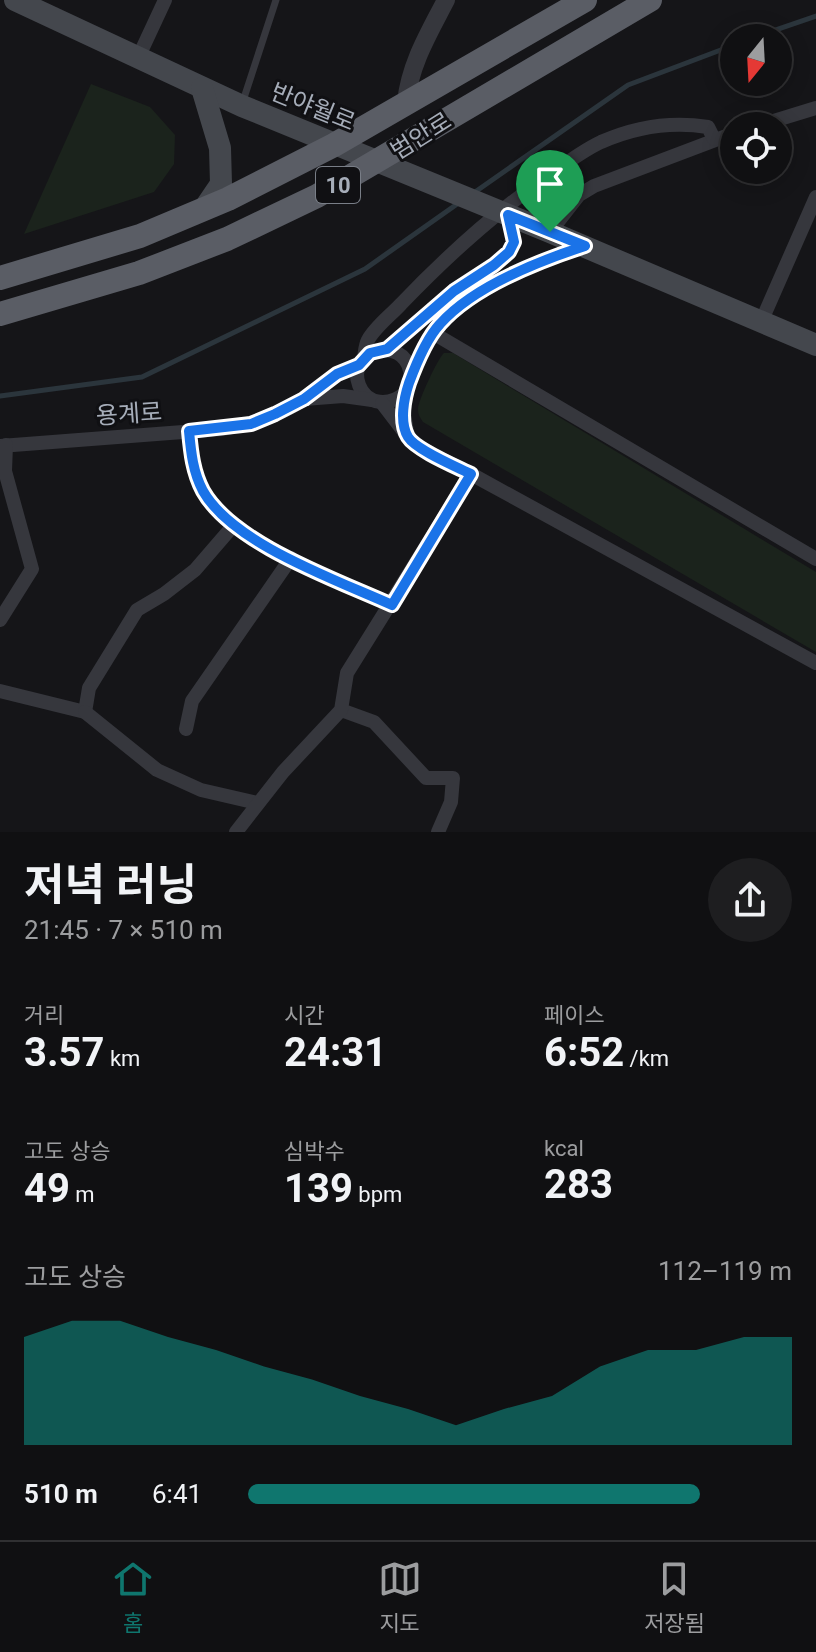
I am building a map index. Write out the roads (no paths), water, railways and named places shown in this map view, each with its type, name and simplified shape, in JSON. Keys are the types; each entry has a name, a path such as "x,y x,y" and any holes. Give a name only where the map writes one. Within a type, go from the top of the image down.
{"highway":[{"name":"범안로","path":"0,278 140,236 204,209 334,145 585,0"},
{"name":"범안로","path":"0,314 139,273 227,239 317,196 650,0"}],"main road":[{"name":"반야월로","path":"15,0 242,106 585,246 816,345"},
{"path":"202,88 221,160 221,184 204,209"}],"street":[{"path":"138,58 165,0"},
{"path":"406,102 415,60 446,0"},
{"path":"792,116 816,109"},
{"path":"714,139 708,127 659,125 612,138 568,162 518,196 472,234 368,338 358,381 366,396 378,401 419,447 816,663"},
{"path":"550,232 579,195 594,186 720,137"},
{"path":"762,320 816,197"},
{"path":"387,349 454,291 509,252 514,242 508,215"},
{"path":"378,401 399,398 408,386 433,333 459,307 553,257 585,246"},
{"path":"433,333 816,559"},
{"path":"362,362 378,350 387,349 402,356 410,370 404,417 408,437"},
{"name":"용계로","path":"3,446 251,424 304,399 337,374 362,362"},
{"name":"용계로","path":"304,399 343,396 378,401"},
{"path":"189,431 196,476 215,508 233,526 291,558 392,605"},
{"path":"0,620 32,569 5,471 3,446"},
{"path":"236,832 257,803 341,710 347,673 471,474"},
{"path":"85,712 89,688 137,610 195,570 233,526"},
{"path":"186,729 192,701 291,558"},
{"path":"0,691 85,712 157,770 201,790 257,803"},
{"path":"341,710 374,722 426,778 453,778 451,802 438,832"}],"lane":[{"path":"242,106 276,0"}],"waterway":[{"path":"792,24 816,16"},
{"path":"475,192 628,85 720,50"},
{"path":"0,396 142,377 365,269 460,202"}]}
